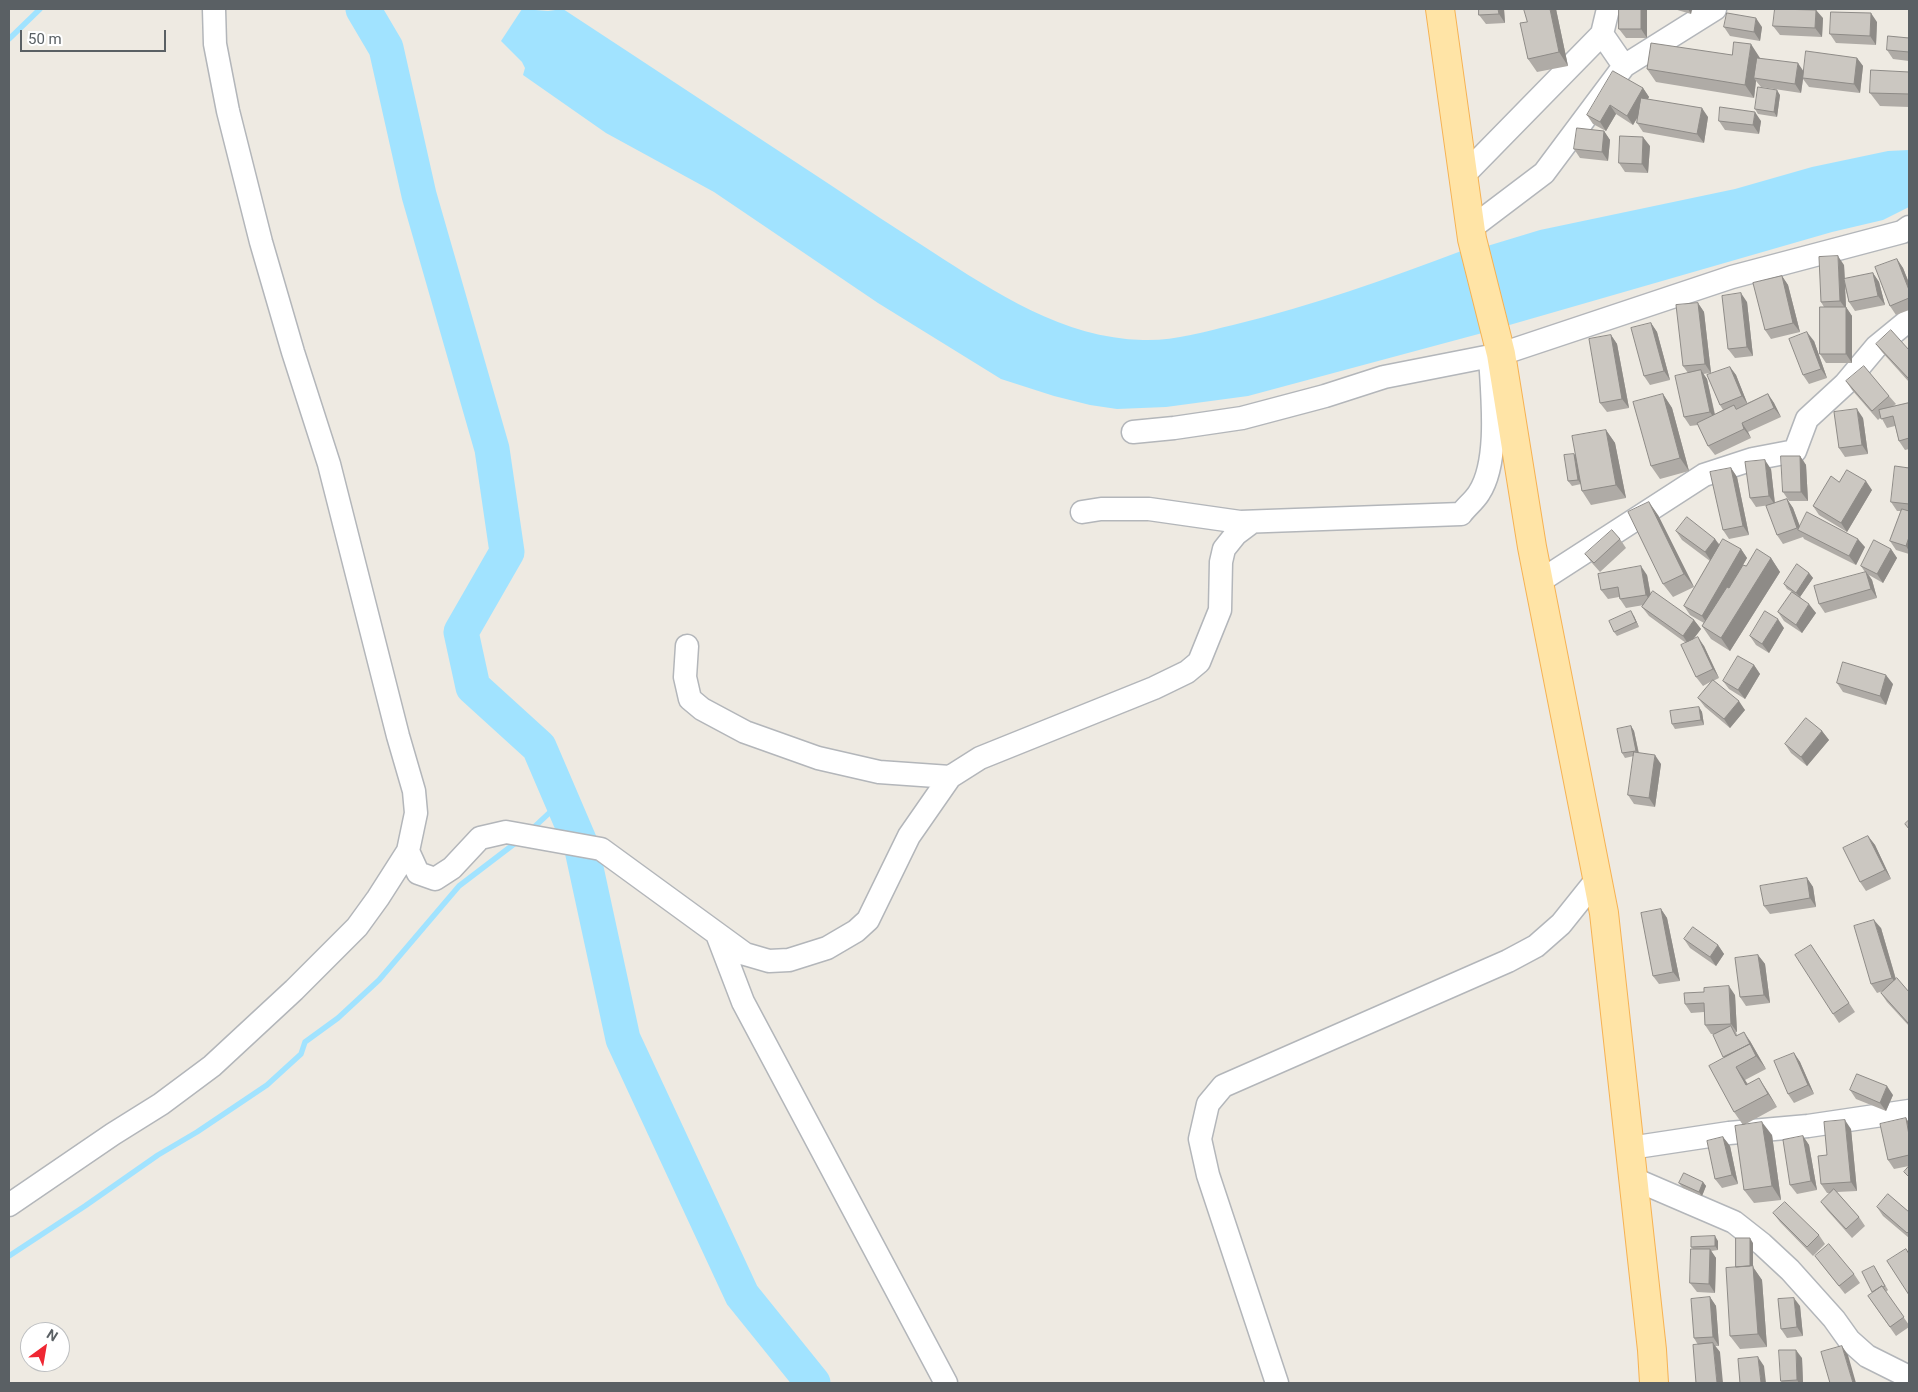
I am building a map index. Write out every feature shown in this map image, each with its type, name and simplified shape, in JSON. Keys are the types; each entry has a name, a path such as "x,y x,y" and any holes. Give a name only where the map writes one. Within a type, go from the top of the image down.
{"main road":[{"path":"1440,9 1471,234 1497,351 1532,547 1605,922 1634,1179 1654,1383"}],"street":[{"path":"9,1205 113,1134 162,1104 212,1066 294,990 357,927 398,869 408,851 416,813 414,791 398,736 329,464 293,352 261,242 228,111 215,44 214,9"},
{"path":"1463,176 1602,34 1608,9"},
{"path":"1471,234 1544,173 1624,66 1716,9"},
{"path":"1602,34 1624,66"},
{"path":"1133,432 1242,418 1324,396 1384,377 1497,351 1732,277 1832,252 1902,232 1909,227"},
{"path":"1540,581 1704,475 1753,460 1795,451 1807,419 1845,384 1876,347 1909,320"},
{"path":"1082,512 1100,509 1149,509 1240,522 1461,514 1479,493 1489,469 1497,351"},
{"path":"408,851 418,873 435,879 452,868 480,838 506,832 601,849 745,954 769,960 789,960 827,948 856,931 868,920 909,836 950,777 980,758 1154,688 1187,672 1199,662 1220,610 1221,562 1224,549 1236,534 1252,522"},
{"path":"688,646 685,677 690,699 702,710 745,732 818,758 879,772 950,777"},
{"path":"1277,1383 1208,1175 1200,1139 1208,1104 1223,1086 1508,961 1536,946 1561,924 1597,879"},
{"path":"717,934 743,1002 946,1383"},
{"path":"1630,1148 1729,1133 1808,1126 1909,1111"},
{"path":"1634,1179 1734,1222 1762,1244 1790,1270 1882,1375 1909,1377"}],"water":[{"path":"522,9 548,11 563,9 955,267 1006,297 1058,322 1085,331 1114,337 1143,340 1177,338 1262,318 1321,301 1464,250 1486,332 1248,396 1166,407 1117,409 1090,405 1001,379 878,303 714,192 606,133 523,75 525,68 522,62 501,41"},
{"path":"1909,150 1909,207 1883,220 1832,232 1506,326 1484,247 1540,230 1735,189 1812,167 1888,151"}],"building":[{"path":"1479,9 1498,9 1499,14 1479,15"},
{"path":"1524,9 1550,9 1559,52 1528,59 1520,23 1527,22"},
{"path":"1619,9 1641,9 1641,29 1619,29"},
{"path":"1775,9 1816,10 1815,28 1773,26"},
{"path":"1831,12 1871,13 1870,36 1830,34"},
{"path":"1727,13 1756,18 1754,32 1724,27"},
{"path":"1888,36 1909,38 1909,52 1887,50"},
{"path":"1734,42 1751,44 1745,85 1647,69 1651,43 1732,55"},
{"path":"1806,51 1857,58 1854,84 1803,78"},
{"path":"1757,58 1798,63 1795,84 1754,78"},
{"path":"1871,70 1909,72 1909,94 1870,93"},
{"path":"1613,71 1643,88 1627,116 1610,105 1600,122 1587,115"},
{"path":"1758,87 1777,90 1774,112 1755,109"},
{"path":"1641,98 1702,108 1697,134 1637,123"},
{"path":"1720,107 1755,112 1753,125 1719,121"},
{"path":"1577,128 1604,131 1602,152 1574,149"},
{"path":"1620,136 1643,137 1642,164 1619,163"},
{"path":"1838,256 1840,301 1821,302 1819,257"},
{"path":"1897,259 1909,290 1909,298 1890,306 1875,267"},
{"path":"1873,273 1878,296 1849,302 1844,279"},
{"path":"1782,276 1793,323 1765,330 1753,283"},
{"path":"1741,293 1747,347 1728,349 1722,296"},
{"path":"1698,303 1705,364 1683,366 1676,305"},
{"path":"1820,307 1846,307 1846,354 1820,354"},
{"path":"1651,323 1664,371 1644,376 1631,328"},
{"path":"1891,330 1909,350 1909,379 1876,344"},
{"path":"1807,332 1821,369 1803,375 1789,339"},
{"path":"1611,335 1622,399 1600,403 1589,339"},
{"path":"1864,366 1889,396 1872,411 1846,381"},
{"path":"1730,367 1742,396 1720,405 1707,375"},
{"path":"1701,370 1710,412 1684,417 1675,376"},
{"path":"1663,394 1680,458 1651,466 1633,402"},
{"path":"1768,394 1774,408 1742,423 1744,429 1708,446 1697,423 1734,405 1736,409"},
{"path":"1909,403 1909,438 1899,441 1893,416 1881,419 1879,410"},
{"path":"1857,409 1862,445 1839,448 1834,412"},
{"path":"1606,430 1616,485 1582,491 1572,436"},
{"path":"1574,454 1578,480 1568,481 1564,455"},
{"path":"1781,456 1800,456 1801,492 1783,492"},
{"path":"1765,460 1769,496 1750,498 1745,462"},
{"path":"1895,466 1909,468 1909,504 1891,502"},
{"path":"1731,468 1743,526 1723,530 1710,472"},
{"path":"1847,470 1866,481 1841,523 1813,506 1831,476 1839,482"},
{"path":"1787,499 1797,528 1777,535 1766,506"},
{"path":"1649,502 1684,574 1663,584 1628,512"},
{"path":"1902,509 1909,511 1909,537 1906,546 1890,541"},
{"path":"1807,512 1858,539 1849,556 1798,530"},
{"path":"1687,517 1715,539 1705,552 1676,531"},
{"path":"1612,530 1620,539 1594,563 1585,554"},
{"path":"1723,539 1741,549 1702,616 1684,606"},
{"path":"1874,540 1891,549 1877,574 1861,566"},
{"path":"1757,549 1771,558 1721,638 1702,626 1727,587 1729,588 1743,565 1746,566"},
{"path":"1797,564 1809,573 1796,593 1784,584"},
{"path":"1641,566 1646,595 1620,599 1618,587 1601,590 1598,574"},
{"path":"1866,572 1871,589 1819,604 1814,586"},
{"path":"1653,591 1694,620 1683,636 1642,607"},
{"path":"1792,592 1809,604 1796,625 1778,612"},
{"path":"1631,611 1636,622 1614,632 1609,621"},
{"path":"1765,611 1778,619 1762,644 1750,636"},
{"path":"1698,637 1713,669 1696,677 1681,645"},
{"path":"1738,656 1754,665 1738,690 1723,681"},
{"path":"1843,662 1886,675 1880,696 1837,683"},
{"path":"1713,680 1739,701 1724,719 1698,698"},
{"path":"1699,707 1701,720 1672,724 1670,711"},
{"path":"1806,718 1822,731 1801,757 1785,744"},
{"path":"1631,726 1636,751 1622,753 1617,729"},
{"path":"1634,752 1655,755 1649,798 1628,795"},
{"path":"1909,820 1909,829 1905,824"},
{"path":"1868,836 1885,870 1860,882 1843,848"},
{"path":"1807,878 1810,898 1764,906 1760,886"},
{"path":"1661,909 1673,972 1653,976 1641,913"},
{"path":"1874,920 1892,978 1871,984 1854,926"},
{"path":"1693,927 1718,945 1710,957 1684,939"},
{"path":"1811,945 1849,1003 1833,1014 1795,955"},
{"path":"1758,955 1764,995 1740,997 1735,958"},
{"path":"1897,978 1909,992 1909,1024 1881,993"},
{"path":"1729,986 1731,1024 1705,1025 1704,1003 1685,1004 1684,993 1704,992 1704,988"},
{"path":"1731,1026 1736,1036 1744,1032 1750,1044 1723,1057 1713,1035"},
{"path":"1750,1044 1756,1056 1736,1067 1746,1085 1759,1078 1768,1094 1734,1112 1709,1066"},
{"path":"1794,1053 1808,1085 1788,1094 1774,1061"},
{"path":"1857,1074 1887,1086 1880,1103 1850,1090"},
{"path":"1906,1118 1909,1135 1909,1155 1888,1160 1880,1124"},
{"path":"1845,1120 1851,1182 1821,1184 1818,1156 1827,1155 1824,1122"},
{"path":"1762,1122 1772,1186 1744,1190 1735,1126"},
{"path":"1803,1136 1811,1181 1790,1185 1783,1140"},
{"path":"1723,1137 1732,1175 1715,1179 1707,1141"},
{"path":"1909,1166 1909,1177 1904,1172"},
{"path":"1684,1173 1703,1182 1699,1192 1679,1183"},
{"path":"1834,1189 1859,1217 1846,1229 1821,1202"},
{"path":"1888,1194 1909,1212 1909,1231 1907,1233 1877,1207"},
{"path":"1785,1202 1819,1235 1807,1247 1773,1213"},
{"path":"1715,1236 1715,1246 1691,1247 1691,1237"},
{"path":"1736,1238 1750,1238 1750,1266 1736,1267"},
{"path":"1829,1244 1854,1274 1839,1286 1815,1256"},
{"path":"1691,1249 1710,1249 1709,1284 1690,1283"},
{"path":"1906,1249 1909,1254 1909,1295 1887,1261"},
{"path":"1753,1266 1758,1334 1730,1336 1726,1268"},
{"path":"1874,1266 1885,1286 1872,1292 1862,1272"},
{"path":"1882,1286 1904,1317 1890,1327 1868,1296"},
{"path":"1710,1297 1713,1337 1694,1338 1691,1299"},
{"path":"1794,1298 1797,1327 1781,1329 1778,1299"},
{"path":"1713,1343 1717,1383 1696,1383 1693,1345"},
{"path":"1842,1346 1853,1383 1830,1383 1821,1352"},
{"path":"1779,1350 1796,1350 1797,1380 1781,1381"},
{"path":"1758,1357 1761,1383 1740,1383 1738,1359"}],"waterway":[{"path":"9,39 40,9"},
{"path":"363,9 386,48 419,195 492,449 507,552 461,632 473,687 539,747 581,845 623,1039 742,1295 813,1383"},
{"path":"531,830 562,801"},
{"path":"9,1256 158,1155 197,1132 267,1085 301,1054 305,1042 338,1018 379,980 459,886 518,841"}]}
